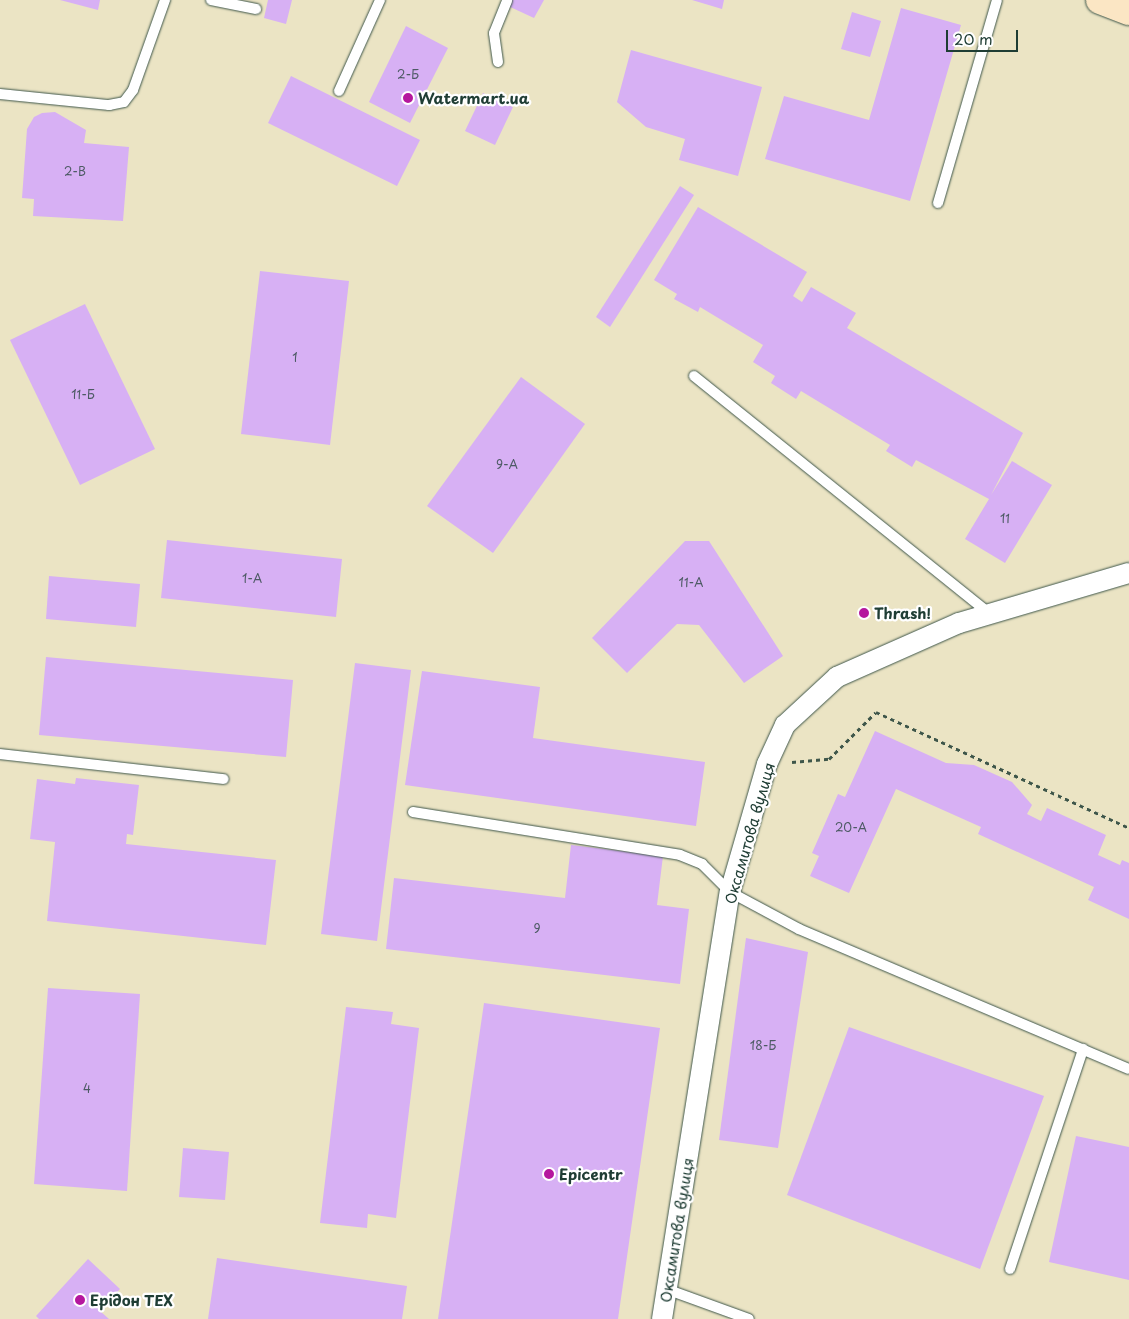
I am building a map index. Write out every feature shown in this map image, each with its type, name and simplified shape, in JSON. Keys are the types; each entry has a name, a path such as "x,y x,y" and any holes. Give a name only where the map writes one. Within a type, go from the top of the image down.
{"main road":[{"path":"1100,0 1129,11"}],"street":[{"name":"Оксамитова вулиця","path":"662,1319 730,892 767,764 785,725 837,677 960,623 1129,573"}],"lane":[{"path":"0,94 109,105 124,102 133,90 165,0"},
{"path":"211,0 256,9"},
{"path":"339,91 380,0"},
{"path":"498,62 494,33 507,0"},
{"path":"938,203 997,0"},
{"path":"694,376 990,614"},
{"path":"0,754 224,779"},
{"path":"413,812 680,855 702,864 730,892 799,929 1129,1068"},
{"path":"1010,1269 1083,1049"},
{"path":"666,1289 749,1319"}],"path":[{"path":"767,764 829,759 876,712 1129,828"}],"building":[{"path":"60,0 100,0 98,10"},
{"path":"268,0 292,0 286,24 264,18"},
{"path":"509,0 544,0 534,18 506,5"},
{"path":"692,0 724,0 722,9"},
{"path":"901,8 961,25 910,201 765,159 784,96 869,120"},
{"path":"852,12 881,21 870,57 841,49"},
{"path":"406,26 448,48 410,123 369,102"},
{"path":"631,50 762,87 738,176 679,160 685,139 646,127 617,102"},
{"path":"291,76 420,140 397,186 268,123"},
{"path":"483,93 513,107 495,145 465,131"},
{"path":"55,112 86,130 84,143 129,147 123,221 33,216 34,199 22,198 27,129 34,117 42,113"},
{"path":"680,186 694,195 610,327 596,317"},
{"path":"698,207 807,272 793,296 802,302 811,287 856,313 847,328 1023,433 991,495 1012,461 1052,485 1005,563 965,539 989,499 916,460 912,467 886,451 890,445 801,391 796,399 771,383 775,376 753,362 763,345 700,307 698,312 674,299 677,294 654,280"},
{"path":"260,271 349,281 330,445 241,434"},
{"path":"85,304 155,449 80,485 10,340"},
{"path":"521,377 585,424 493,553 427,506"},
{"path":"167,540 342,559 336,617 161,598"},
{"path":"685,541 709,541 783,656 744,683 699,625 677,624 627,673 592,638"},
{"path":"49,576 140,584 136,627 46,619"},
{"path":"46,657 293,680 286,757 39,735"},
{"path":"355,663 411,670 377,941 321,934"},
{"path":"422,671 540,687 533,738 705,762 696,826 405,785"},
{"path":"875,731 946,763 974,765 1012,782 1032,805 1027,814 1041,821 1047,808 1106,835 1098,855 1120,865 1122,860 1129,863 1129,919 1088,900 1094,887 978,834 981,827 896,789 849,893 810,876 819,856 812,853 838,794 845,797"},
{"path":"76,778 139,785 133,835 127,834 126,844 276,860 266,945 47,921 55,842 30,839 37,779 75,784"},
{"path":"571,845 663,856 657,905 689,909 680,984 386,949 394,878 565,898"},
{"path":"746,938 808,952 778,1148 719,1140"},
{"path":"48,988 140,994 127,1191 34,1184"},
{"name":"Epicentr","path":"484,1003 660,1028 618,1319 438,1319"},
{"path":"346,1007 393,1012 391,1024 419,1028 396,1218 368,1214 367,1228 320,1223"},
{"path":"849,1027 1044,1096 980,1269 787,1195"},
{"path":"1076,1136 1129,1147 1129,1280 1049,1262"},
{"path":"183,1148 229,1152 225,1200 179,1197"},
{"path":"217,1258 407,1286 402,1319 208,1319"},
{"name":"Ерідон ТЕХ","path":"88,1259 120,1289 100,1311 109,1319 39,1319 36,1316"}],"place":[{"name":"Watermart.ua","path":"408,98"},
{"name":"Thrash!","path":"864,613"},
{"name":"Epicentr","path":"549,1174"},
{"name":"Ерідон ТЕХ","path":"80,1300"}]}
